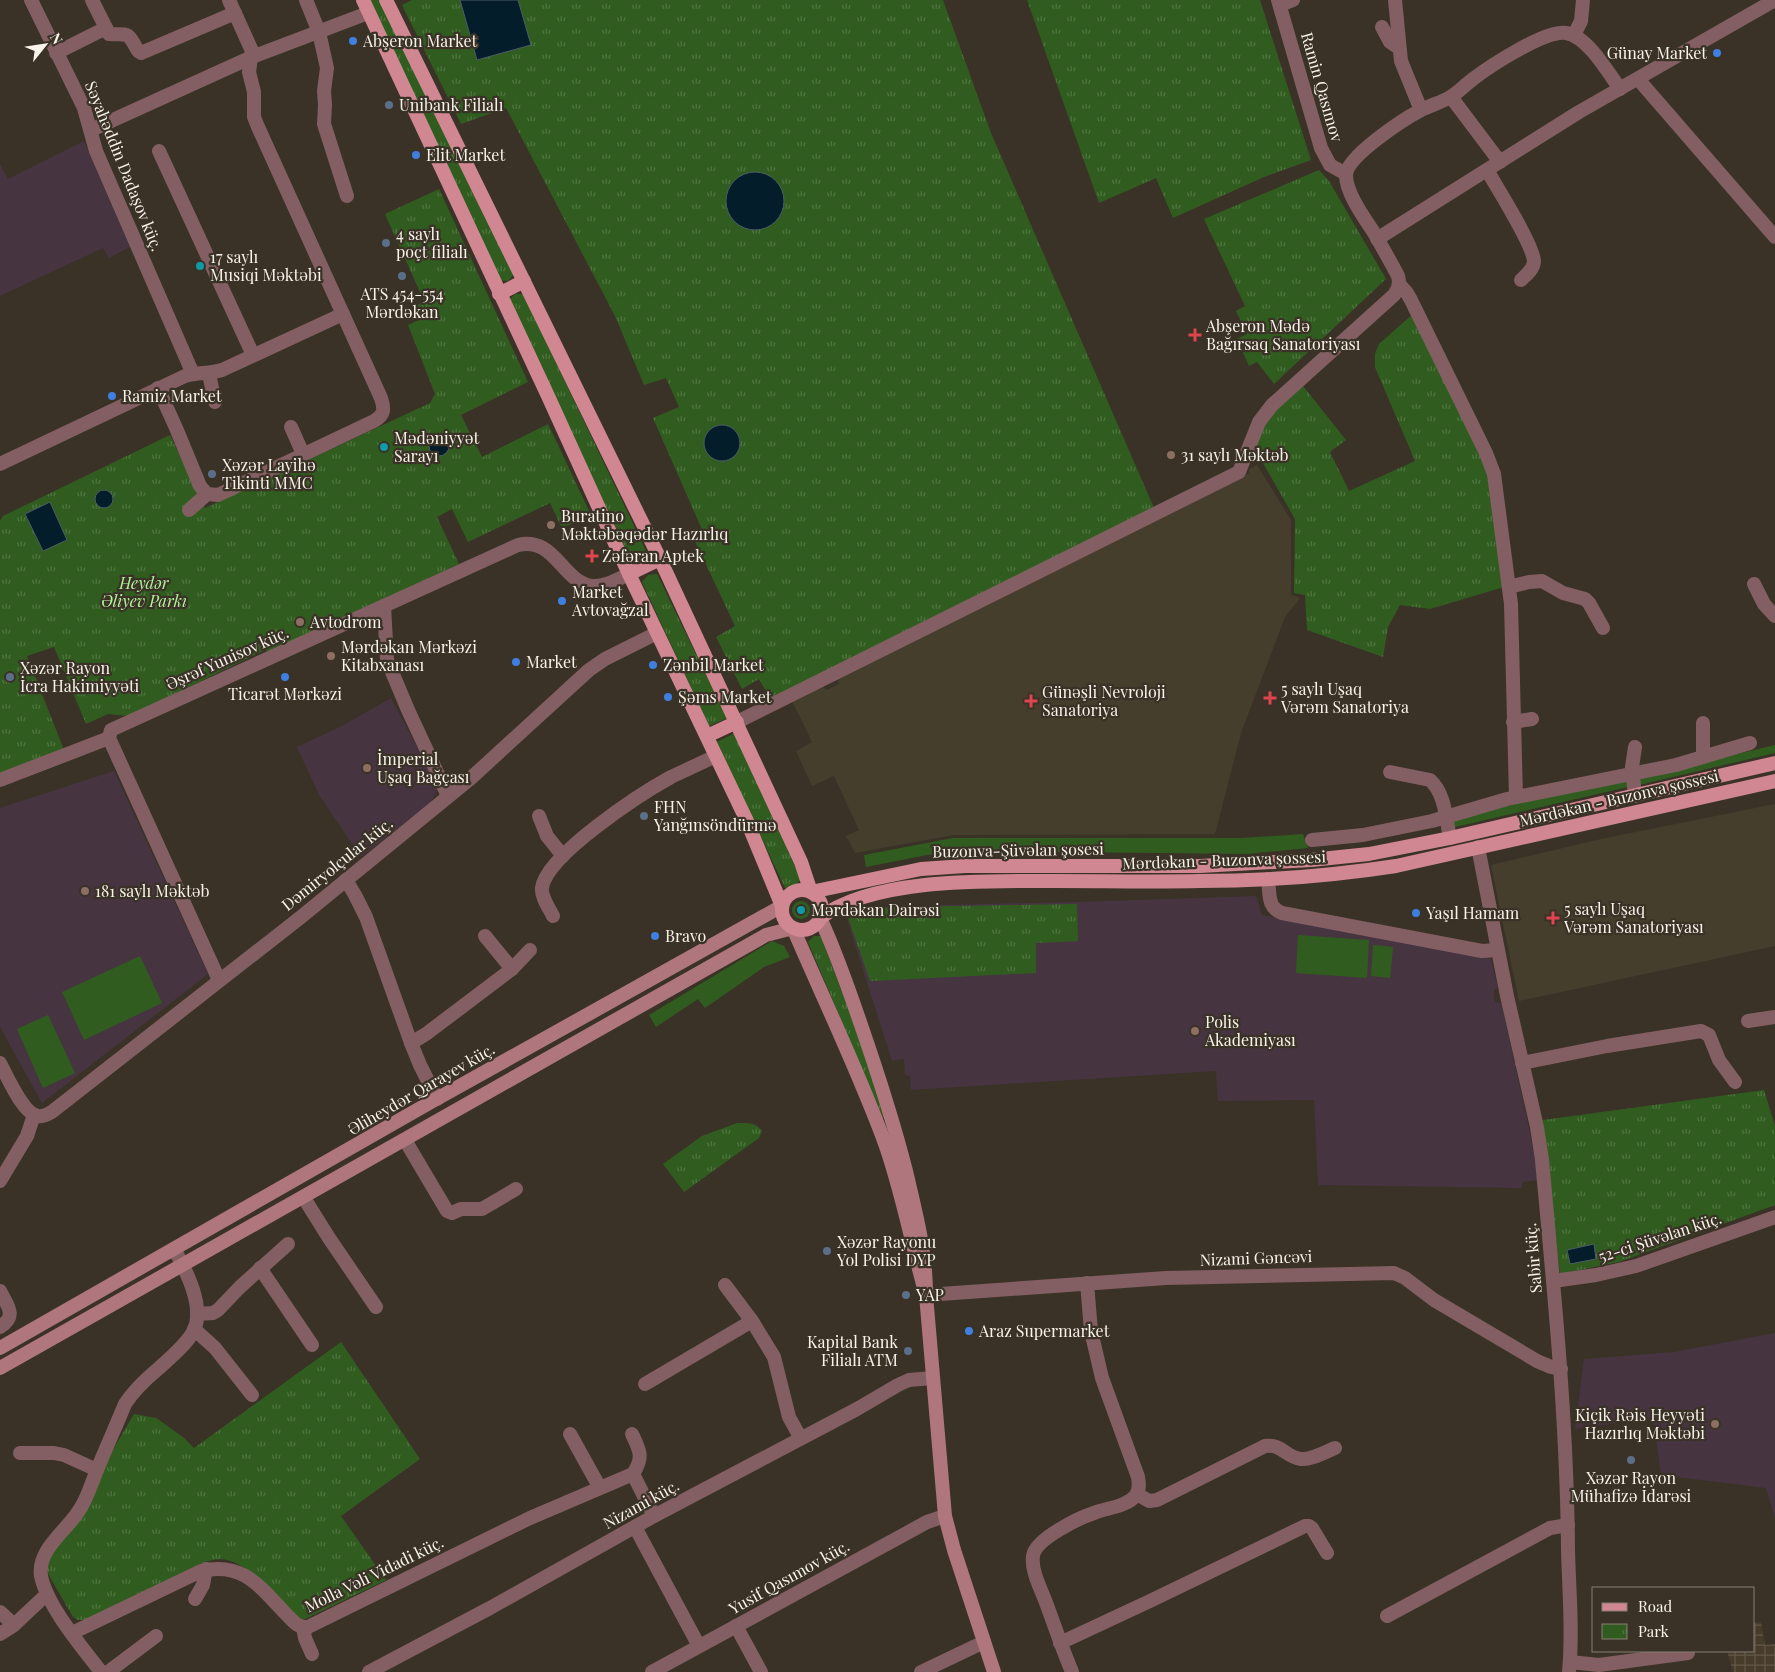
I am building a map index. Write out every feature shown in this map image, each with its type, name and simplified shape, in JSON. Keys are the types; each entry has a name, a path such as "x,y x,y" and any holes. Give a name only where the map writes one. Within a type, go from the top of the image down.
{"main road":[{"path":"386,0 660,559 801,862 811,892"},
{"path":"365,6 629,574 707,736 769,872 782,906 784,919 799,930 812,928 820,918 822,906 820,900 811,892 805,890 793,892 784,900 782,906"},
{"path":"499,294 524,281"},
{"path":"629,574 660,559"},
{"path":"707,736 737,722"},
{"name":"Buzonva-Şüvəlan şosesi","path":"811,892 913,871 965,866 1200,866 1369,854 1450,838 1775,763"},
{"name":"Mərdəkan - Buzonva şossesi","path":"820,918 840,906 857,899 924,885 990,881 1200,881 1268,879 1373,870 1775,781"},
{"name":"Əliheydər Qarayev küç.","path":"77,1304 437,1099 782,906"},
{"path":"820,918 846,981 884,1089 924,1251 945,1516 954,1550 994,1672"},
{"path":"4,1367 770,933 794,928"},
{"path":"794,928 883,1138 896,1178 926,1295"},
{"path":"602,1007 611,1023"},
{"path":"289,1184 285,1191 286,1197 290,1200 300,1199"},
{"path":"4,1367 77,1304"},
{"path":"0,1348 77,1304"}],"street":[{"name":"Səyahəddin Dadaşov küç.","path":"31,0 84,108 96,151 193,374"},
{"path":"92,0 108,34 124,33 129,35 138,51 142,52 232,6 250,43 252,57 250,72 254,92 254,117 381,398 384,413 374,421 218,495 207,494 196,479 158,388"},
{"path":"306,0 319,32 327,68 324,91 324,124 347,196"},
{"path":"1396,0 1399,48 1405,71 1421,110"},
{"path":"1574,36 1580,21 1583,0"},
{"path":"1377,238 1579,112 1775,0"},
{"name":"Ramin Qasımov","path":"1284,2 1320,148 1330,165 1346,174"},
{"path":"91,130 252,57 319,32 365,6"},
{"path":"1382,27 1390,42 1399,48"},
{"path":"56,53 106,28"},
{"path":"737,722 1235,476 1243,466 1255,431 1268,409 1398,290 1398,276 1352,196 1346,174 1351,162 1361,152 1401,122 1421,110 1452,96 1480,74 1537,40 1558,33 1574,36 1590,50 1620,89"},
{"path":"1638,79 1775,237"},
{"path":"1452,96 1500,162"},
{"path":"159,151 254,355"},
{"path":"1487,170 1532,253 1533,267 1521,280"},
{"path":"1399,284 1408,293 1492,467 1513,621 1516,797"},
{"path":"0,464 158,388 193,374 209,374 222,370 343,314"},
{"path":"209,374 215,402"},
{"path":"291,427 303,454"},
{"path":"189,510 207,494"},
{"name":"Əşrəf Yunisov küç.","path":"109,738 111,730 117,727 518,544 526,542 541,546 574,576 593,586 606,584 629,574"},
{"path":"1509,587 1542,581 1564,593 1585,599 1603,628"},
{"path":"1754,584 1764,604 1775,616"},
{"path":"384,606 384,634 388,660 396,683 448,796"},
{"name":"Dəmiryolçular küç.","path":"34,1115 43,1116 53,1111 346,880 486,765 589,670 605,659 657,633"},
{"path":"1514,722 1532,719"},
{"path":"1702,723 1703,757"},
{"path":"0,780 109,738 219,980"},
{"path":"1312,840 1363,835 1446,817 1516,797 1632,772 1667,767 1750,743"},
{"path":"1635,747 1632,772 1635,796"},
{"path":"553,916 542,894 542,886 562,856 607,819 650,789 716,756"},
{"path":"1390,772 1430,780 1440,793 1450,838"},
{"path":"539,816 547,836 562,856"},
{"name":"Sabir küç.","path":"1478,847 1540,1145 1561,1369 1568,1525 1569,1667"},
{"path":"1268,879 1271,907 1282,913 1482,951 1498,950"},
{"path":"346,880 366,917 411,1043 437,1099"},
{"path":"485,936 512,969"},
{"path":"411,1043 426,1034 512,969 530,950"},
{"path":"1748,1021 1775,1017"},
{"path":"1522,1063 1701,1030 1709,1035 1719,1060 1736,1082"},
{"path":"0,1063 21,1102 34,1115 27,1136 0,1181"},
{"path":"405,1140 447,1211 452,1213 462,1208 482,1210 516,1189"},
{"path":"300,1199 376,1307"},
{"name":"52-ci Şüvəlan küç.","path":"1553,1281 1596,1275 1636,1266 1775,1217"},
{"path":"197,1314 213,1313 218,1310 260,1268 288,1244"},
{"path":"101,1672 72,1633 47,1594 41,1575 42,1560 46,1552 79,1511 130,1396 180,1349 194,1329 197,1314 191,1283 174,1248"},
{"path":"260,1268 312,1345"},
{"name":"Nizami Gəncəvi","path":"926,1295 1087,1283 1227,1276 1394,1273 1406,1278 1434,1300 1537,1361 1561,1369"},
{"path":"1072,1672 1036,1575 1034,1553 1043,1542 1073,1522 1092,1513 1126,1502 1137,1494 1139,1486 1138,1477 1112,1408 1093,1344 1089,1322 1087,1283"},
{"path":"725,1285 752,1321 774,1357 789,1417 800,1438"},
{"path":"0,1291 11,1315 7,1323 0,1327"},
{"path":"645,1384 752,1321"},
{"path":"194,1329 215,1348 252,1395"},
{"name":"Nizami küç.","path":"369,1672 490,1608 635,1526 857,1409 904,1382 933,1378"},
{"path":"570,1434 600,1488"},
{"path":"632,1434 640,1456 640,1461 633,1474 654,1516"},
{"path":"1137,1494 1149,1501 1157,1500 1265,1446 1273,1445 1292,1457 1304,1459 1335,1448"},
{"path":"20,1453 54,1453 64,1455 97,1470"},
{"name":"Molla Vəli Vidadi küç.","path":"72,1633 206,1569 222,1568 241,1573 261,1588 298,1625 303,1627 314,1624 530,1518 633,1474"},
{"name":"Yusif Qasımov küç.","path":"652,1672 927,1522 945,1516"},
{"path":"1387,1616 1545,1531 1568,1525"},
{"path":"635,1526 699,1646"},
{"path":"1060,1643 1305,1526 1312,1528 1327,1553"},
{"path":"195,1599 203,1585 206,1569"},
{"path":"0,1634 14,1625 47,1594"},
{"path":"0,1612 14,1625"},
{"path":"736,1626 761,1672"},
{"path":"303,1627 305,1638 312,1654"},
{"path":"108,1672 156,1636"},
{"path":"921,1672 984,1642"},
{"path":"1569,1667 1599,1665 1688,1653"}],"shaded area":[{"path":"84,141 130,247 109,258 103,248 0,296 0,164 8,179"},
{"path":"1257,465 1291,520 1291,595 1300,598 1285,617 1241,733 1215,834 953,835 855,853 846,836 859,830 834,776 812,786 796,751 812,742 792,701 822,686 827,690 839,684 837,678 994,602 1249,473 1249,469"},
{"name":"İmperial Uşaq Bağçası","path":"391,698 438,788 431,802 361,857 319,795 297,747 342,726"},
{"name":"181 saylı Məktəb","path":"114,771 208,974 42,1103 0,1027 0,808"},
{"path":"1775,804 1775,946 1519,1001 1491,865 1601,839"},
{"name":"Polis Akademiyası","path":"1256,896 1262,915 1490,956 1498,988 1494,990 1495,1002 1501,1003 1539,1180 1522,1182 1522,1188 1318,1185 1314,1100 1218,1101 1216,1071 911,1090 910,1076 905,1075 904,1059 892,1061 845,913 891,906"},
{"name":"Kiçik Rəis Heyyəti Hazırlıq Məktəbi","path":"1775,1333 1775,1518 1766,1488 1661,1475 1653,1418 1575,1429 1584,1359 1674,1352"},
{"path":"1761,1622 1765,1645 1775,1644 1775,1672 1733,1672 1727,1652 1755,1652 1755,1623"}],"green space":[{"path":"370,0 381,0 514,274 508,281 499,280"},
{"path":"412,0 943,0 991,133 1154,508 771,700 759,679 742,689 716,637 735,626 694,539 704,534 653,418 679,407 666,378 644,385 615,316 506,108 461,124 402,5"},
{"path":"1027,0 1260,0 1311,160 1264,177 1173,218 1156,178 1099,203"},
{"path":"1319,170 1329,181 1386,279 1274,384 1257,362 1249,366 1237,339 1247,334 1236,311 1245,306 1204,219"},
{"name":"Heydər Əliyev Parkı","path":"439,189 528,382 461,415 482,457 548,424 591,515 562,528 550,503 468,542 452,509 437,517 459,564 270,652 265,650 129,716 108,714 86,724 54,647 27,656 64,750 0,775 0,521 3,516 170,435 205,508 430,403 435,394 408,325 421,319 416,306 424,301 385,214"},
{"path":"515,294 523,294 647,553 641,561 631,560 509,300"},
{"path":"1413,314 1488,469 1504,587 1430,609 1400,605 1388,627 1383,657 1307,630 1305,595 1294,593 1295,519 1263,463 1250,461 1262,425 1273,410 1303,386 1346,440 1330,452 1349,491 1415,461 1375,367 1375,354 1379,344"},
{"path":"657,574 727,718 709,726 642,582 648,575"},
{"path":"735,733 801,880 793,886 785,888 717,742"},
{"path":"1775,745 1775,753 1639,785 1637,775 1675,769"},
{"path":"1628,777 1628,787 1455,827 1453,819"},
{"path":"1303,834 1308,848 1247,854 963,851 927,855 866,867 864,855 953,838 1241,838"},
{"name":"Mərdəkan Dairəsi","path":"801,901 807,904 810,910 807,916 801,919 795,916 792,910 795,904"},
{"path":"1077,904 1078,941 1036,943 1036,973 870,981 847,915 891,907"},
{"path":"1298,935 1369,940 1367,978 1296,973"},
{"path":"814,936 821,936 888,1115 883,1118 808,942"},
{"path":"772,941 784,946 790,957 764,967 705,1008 698,999 656,1027 649,1015"},
{"path":"1373,945 1393,947 1390,978 1371,976"},
{"path":"140,956 162,1003 84,1040 62,992"},
{"path":"48,1015 75,1073 43,1088 17,1029"},
{"path":"1764,1090 1775,1126 1775,1205 1619,1262 1560,1274 1543,1120"},
{"path":"737,1123 751,1124 760,1128 762,1131 759,1138 684,1192 663,1164 702,1136"},
{"path":"341,1342 420,1459 341,1516 386,1580 301,1621 296,1619 244,1568 228,1560 211,1560 86,1620 78,1620 73,1617 47,1572 46,1563 134,1414 156,1418 183,1437 194,1448"}],"water":[{"path":"460,0 518,0 531,45 477,60"},
{"path":"755,172 766,174 779,185 784,201 782,212 771,225 755,230 744,228 731,217 726,201 728,190 739,177"},
{"path":"722,425 734,431 740,443 734,455 722,461 710,455 704,443 710,431"},
{"path":"439,436 446,439 449,446 446,453 439,456 432,453 429,446 432,439"},
{"path":"104,490 110,493 113,499 110,505 104,508 98,505 95,499 98,493"},
{"path":"50,502 67,540 43,551 25,514"},
{"path":"1594,1244 1596,1259 1570,1264 1567,1250"}],"place":[{"name":"Abşeron Market","path":"353,41"},
{"name":"Günay Market","path":"1717,53"},
{"name":"Unibank Filialı","path":"389,105"},
{"name":"Elit Market","path":"416,155"},
{"name":"4 saylı poçt filialı","path":"386,243"},
{"name":"17 saylı Musiqi Məktəbi","path":"200,266"},
{"name":"ATS 454-554 Mərdəkan","path":"402,276"},
{"name":"Abşeron Mədə Bağırsaq Sanatoriyası","path":"1195,335"},
{"name":"Ramiz Market","path":"112,396"},
{"name":"Mədəniyyət Sarayı","path":"384,447"},
{"name":"31 saylı Məktəb","path":"1171,455"},
{"name":"Xəzər Layihə Tikinti MMC","path":"212,474"},
{"name":"Buratino Məktəbəqədər Hazırlıq","path":"551,525"},
{"name":"Zəfəran Aptek","path":"592,556"},
{"name":"Market Avtovağzal","path":"562,601"},
{"name":"Avtodrom","path":"300,622"},
{"name":"Mərdəkan Mərkəzi Kitabxanası","path":"331,656"},
{"name":"Market","path":"516,662"},
{"name":"Zənbil Market","path":"653,665"},
{"name":"Xəzər Rayon İcra Hakimiyyəti","path":"10,677"},
{"name":"Ticarət Mərkəzi","path":"285,677"},
{"name":"Şəms Market","path":"668,697"},
{"name":"5 saylı Uşaq Vərəm Sanatoriya","path":"1270,698"},
{"name":"Günəşli Nevroloji Sanatoriya","path":"1031,701"},
{"name":"İmperial Uşaq Bağçası","path":"367,768"},
{"name":"FHN Yanğınsöndürmə","path":"644,816"},
{"name":"181 saylı Məktəb","path":"85,891"},
{"name":"Mərdəkan Dairəsi","path":"801,910"},
{"name":"Yaşıl Hamam","path":"1416,913"},
{"name":"5 saylı Uşaq Vərəm Sanatoriyası","path":"1553,918"},
{"name":"Bravo","path":"655,936"},
{"name":"Polis Akademiyası","path":"1195,1031"},
{"name":"Xəzər Rayonu Yol Polisi DYP","path":"827,1251"},
{"name":"YAP","path":"906,1295"},
{"name":"Araz Supermarket","path":"969,1331"},
{"name":"Kapital Bank Filialı ATM","path":"908,1351"},
{"name":"Kiçik Rəis Heyyəti Hazırlıq Məktəbi","path":"1715,1424"},
{"name":"Xəzər Rayon Mühafizə İdarəsi","path":"1631,1460"}]}
